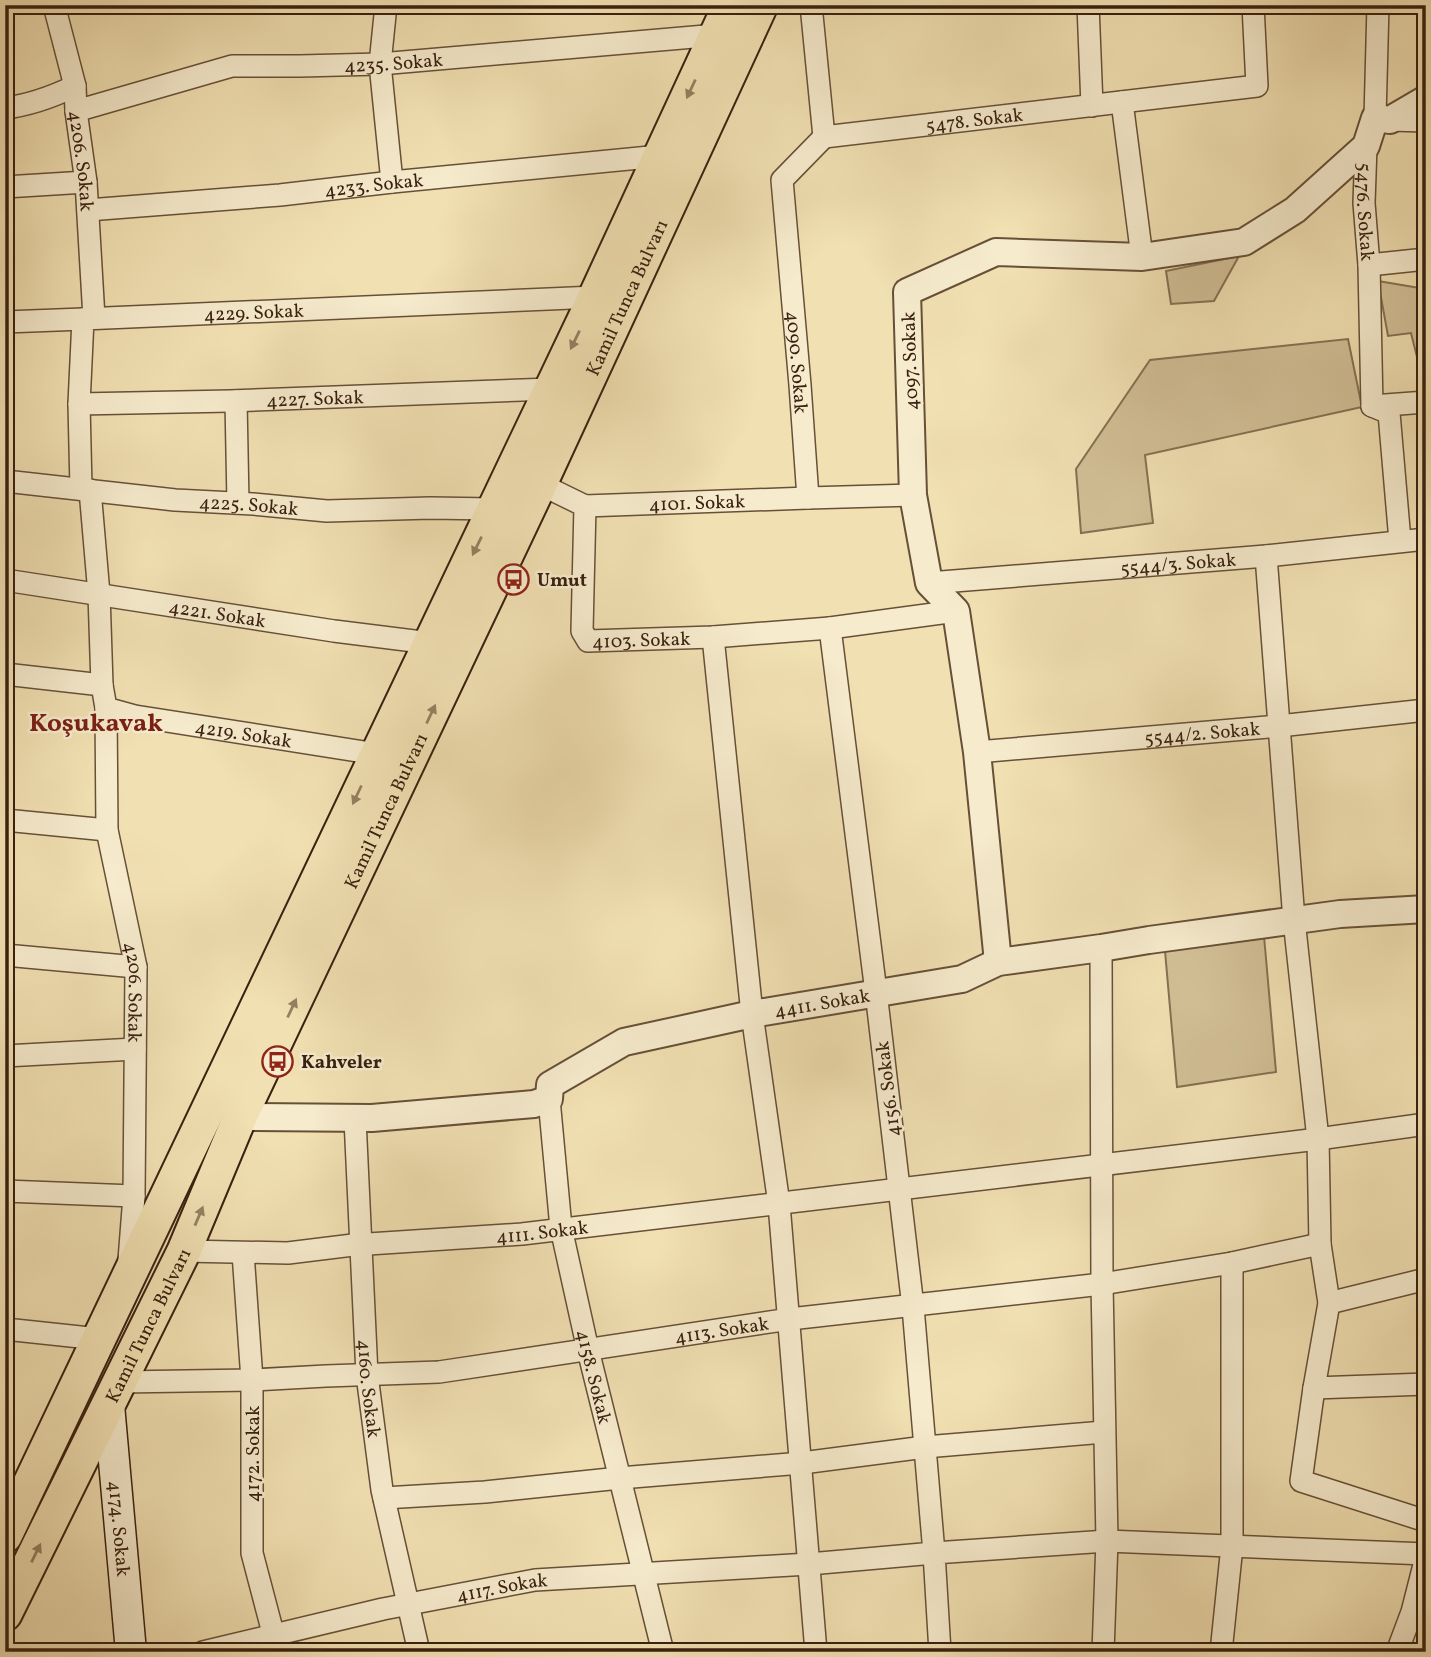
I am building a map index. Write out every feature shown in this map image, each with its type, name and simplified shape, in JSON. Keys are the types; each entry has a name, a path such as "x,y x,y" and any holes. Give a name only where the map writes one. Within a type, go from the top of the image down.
{"main road":[{"name":"Kamil Tunca Bulvarı","path":"5,1536 595,297 730,5"},
{"name":"Kamil Tunca Bulvarı","path":"5,1614 184,1251 240,1117 540,484 761,5"},
{"name":"4174. Sokak","path":"115,1393 131,1652"}],"street":[{"name":"4206. Sokak","path":"54,5 75,86 86,182 88,318"},
{"path":"386,5 380,64 392,182"},
{"path":"811,5 824,137"},
{"path":"1088,5 1092,106"},
{"name":"5478. Sokak","path":"824,137 1257,86 1253,5"},
{"path":"1366,146 1382,119 1378,5"},
{"name":"4235. Sokak","path":"76,111 232,66 380,64 717,35"},
{"path":"5,108 46,100 75,86"},
{"path":"1382,119 1426,99"},
{"path":"1122,102 1142,257"},
{"path":"1382,119 1426,121"},
{"name":"4090. Sokak","path":"808,498 782,180 824,137"},
{"name":"4097. Sokak","path":"929,583 913,495 907,292 996,252 1142,257 1244,242 1295,210 1366,146"},
{"name":"5476. Sokak","path":"1366,146 1364,203 1368,265 1426,259"},
{"name":"4233. Sokak","path":"88,210 279,195 660,156"},
{"path":"5,187 86,182"},
{"path":"1368,265 1372,406"},
{"name":"4229. Sokak","path":"5,322 595,297"},
{"path":"88,318 79,404 99,594 102,685 106,708"},
{"name":"4227. Sokak","path":"79,404 551,389"},
{"path":"236,401 238,503"},
{"path":"1372,406 1426,402"},
{"path":"1372,406 1389,413 1400,541"},
{"name":"4225. Sokak","path":"5,481 175,500 327,511 494,509"},
{"path":"540,484 585,506"},
{"path":"808,498 913,495"},
{"name":"4101. Sokak","path":"585,506 808,498"},
{"name":"4103. Sokak","path":"585,506 582,631 588,641 713,637"},
{"name":"5544/3. Sokak","path":"929,583 1266,556 1426,539"},
{"path":"1266,556 1294,920 1318,1139 1320,1244 1329,1303 1301,1481 1426,1521"},
{"name":"4221. Sokak","path":"5,580 334,631 430,643"},
{"path":"929,583 956,611 977,752 998,962"},
{"path":"816,1652 779,1204 752,1014 713,637 830,628 956,611"},
{"name":"4156. Sokak","path":"830,628 913,1307 940,1652"},
{"path":"5,674 102,685"},
{"name":"4206. Sokak","path":"106,708 107,830 136,967 134,1196 128,1279"},
{"name":"4219. Sokak","path":"106,708 135,716 376,754"},
{"name":"5544/2. Sokak","path":"977,752 1279,726 1426,710"},
{"path":"5,820 107,830"},
{"name":"4411. Sokak","path":"549,1099 550,1085 624,1042 752,1014 962,979 998,962 1340,914 1426,909"},
{"path":"1101,948 1102,1284 1107,1541 1103,1652"},
{"path":"5,955 136,967"},
{"path":"5,1056 135,1049"},
{"path":"240,1117 355,1119 534,1104 549,1099"},
{"name":"4158. Sokak","path":"549,1099 561,1228 588,1350 663,1652"},
{"name":"4160. Sokak","path":"355,1119 368,1375 384,1498 419,1652"},
{"name":"4111. Sokak","path":"184,1251 288,1253 361,1244 522,1234 1426,1124"},
{"path":"5,1191 134,1196"},
{"name":"4113. Sokak","path":"115,1393 252,1380 439,1372 790,1320 1102,1284 1232,1263 1320,1244"},
{"name":"4172. Sokak","path":"243,1253 252,1380 252,1553 277,1643"},
{"path":"1222,1652 1232,1546 1232,1263"},
{"path":"1329,1303 1426,1279"},
{"path":"5,1329 99,1339"},
{"path":"1314,1388 1426,1384"},
{"path":"384,1498 485,1492 802,1463 925,1447 1104,1432"},
{"path":"809,1564 1107,1541 1426,1555 1412,1612 1397,1652"},
{"name":"4117. Sokak","path":"203,1652 277,1643 408,1604 535,1580 809,1564"}],"shaded area":[{"path":"1239,256 1214,301 1171,304 1166,271"},
{"path":"1378,281 1426,289 1426,373 1421,373 1411,333 1388,336"},
{"path":"1348,339 1362,407 1145,455 1153,523 1081,533 1076,469 1150,360"},
{"path":"1264,936 1276,1072 1177,1087 1165,951"}],"place":[{"name":"Umut","path":"514,579"},
{"name":"Kahveler","path":"278,1061"}],"district":[{"name":"Koşukavak","path":"96,722"}]}
